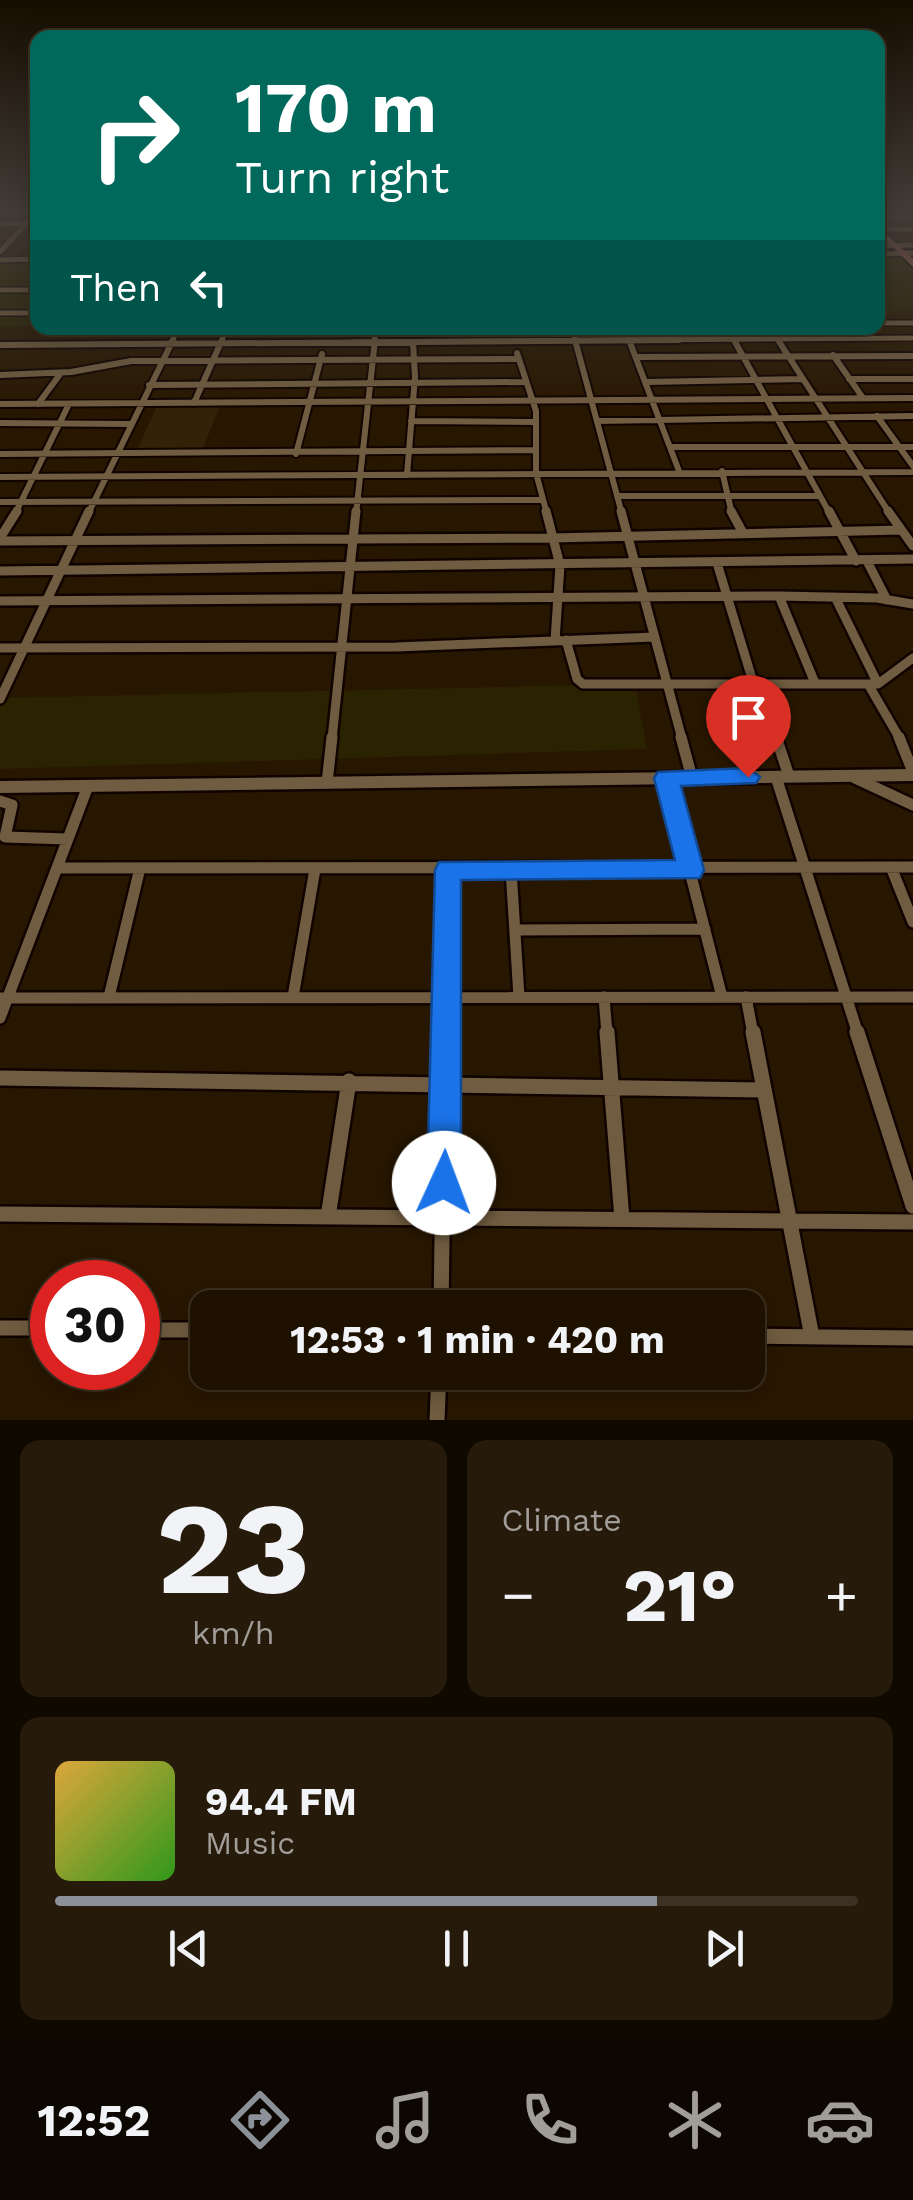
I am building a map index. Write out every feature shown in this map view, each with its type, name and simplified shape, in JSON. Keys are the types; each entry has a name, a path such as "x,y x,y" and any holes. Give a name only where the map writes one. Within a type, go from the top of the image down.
{"street":[{"path":"0,290 30,290"},
{"path":"0,312 30,313"},
{"path":"885,323 913,323"},
{"path":"0,699 160,361 176,335"},
{"path":"194,403 225,335"},
{"path":"296,454 321,358 332,335"},
{"path":"326,782 375,335"},
{"path":"574,335 692,778"},
{"path":"775,335 859,470 913,546"},
{"path":"816,335 818,339"},
{"path":"830,338 843,356"},
{"path":"0,345 913,338"},
{"path":"734,339 818,496 886,600"},
{"path":"629,340 679,472"},
{"path":"516,341 535,422 534,450 541,500 560,566 560,640 583,684 873,684 913,658"},
{"path":"407,475 415,384 413,342"},
{"path":"832,356 863,398"},
{"path":"637,357 909,356 913,365"},
{"path":"0,375 60,373 131,361 518,359"},
{"path":"38,404 60,373"},
{"path":"646,382 803,379"},
{"path":"850,379 913,379"},
{"path":"149,385 524,382"},
{"path":"0,404 913,398"},
{"path":"0,540 25,502 31,477 69,404"},
{"path":"877,416 913,469"},
{"path":"597,421 913,416"},
{"path":"411,421 535,422"},
{"path":"0,423 130,424"},
{"path":"671,447 913,448"},
{"path":"0,454 534,450"},
{"path":"0,477 913,469"},
{"path":"722,471 731,512 743,533"},
{"path":"617,496 818,496"},
{"path":"0,502 541,500"},
{"path":"0,540 551,538 902,530"},
{"path":"0,571 913,560"},
{"path":"717,563 756,682 806,866 847,997 908,1171 913,1206"},
{"path":"0,602 779,596 913,604"},
{"path":"779,596 815,682"},
{"path":"0,787 913,774 894,723 882,714 835,597"},
{"path":"0,648 194,644 341,648 654,637"},
{"path":"850,776 913,805"},
{"path":"666,778 722,997"},
{"path":"0,1018 4,997 88,786"},
{"path":"0,801 12,805 6,837 68,839"},
{"path":"57,868 913,867"},
{"path":"109,997 140,868"},
{"path":"891,868 913,922"},
{"path":"293,997 315,869"},
{"path":"441,1290 448,870"},
{"path":"511,870 519,997"},
{"path":"517,930 705,929"},
{"path":"4,997 913,997"},
{"path":"604,997 622,1219"},
{"path":"746,997 812,1337"},
{"path":"0,1078 446,1081 762,1090"},
{"path":"328,1217 349,1081"},
{"path":"0,1214 913,1222"},
{"path":"0,1328 30,1328"},
{"path":"160,1330 190,1330"},
{"path":"765,1336 913,1338"},
{"path":"437,1420 438,1390"}],"shaded area":[{"path":"221,404 202,450 137,450 157,406"}],"sand":[{"path":"0,276 30,276 30,326 0,326"},
{"path":"885,276 913,276 913,308 885,315"},
{"path":"635,684 647,749 0,769 0,698"}],"route":[{"path":"444,1183 448,870 691,870 666,778 748,777"}]}
